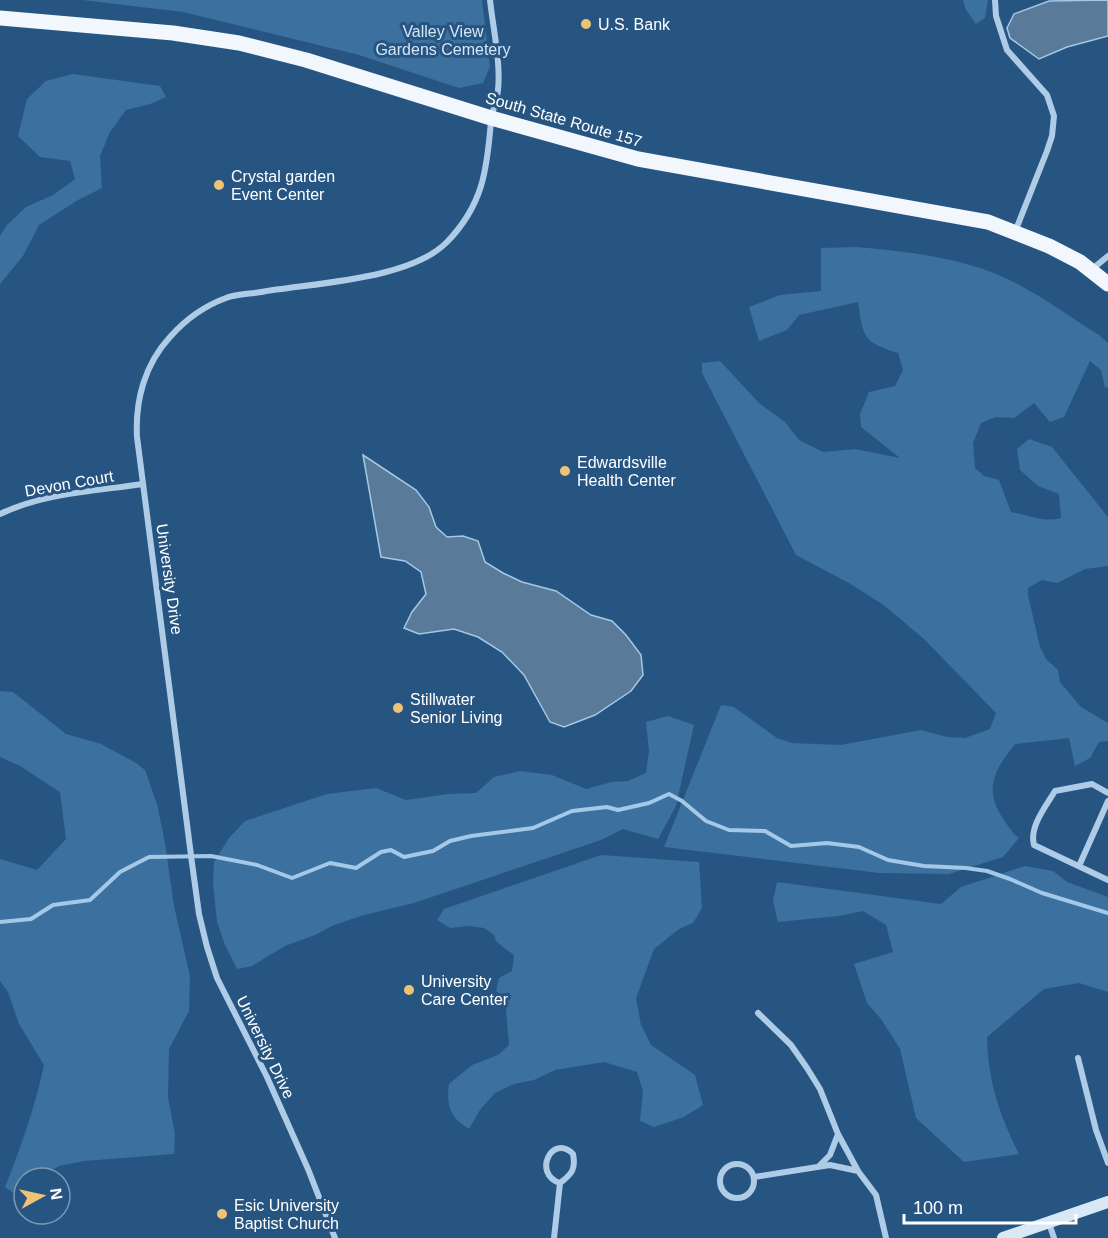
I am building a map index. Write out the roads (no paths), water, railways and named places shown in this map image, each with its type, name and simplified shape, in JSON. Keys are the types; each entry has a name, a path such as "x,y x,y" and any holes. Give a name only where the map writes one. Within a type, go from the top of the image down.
{"main road":[{"name":"South State Route 157","path":"0,18 173,33 239,43 306,60 491,118 638,159 988,222 1049,246 1080,262 1108,284"}],"street":[{"name":"University Drive","path":"334,1238 301,1153 267,1077 217,978 199,914 137,437 136,413 145,378 162,345 180,326 201,310 227,297 397,269 424,258 446,243 480,195 489,146 491,118 498,89 490,0"},
{"path":"995,0 996,16 1007,50 1047,95 1054,116 1052,136 1015,233"},
{"path":"1091,271 1108,256"},
{"name":"Devon Court","path":"0,514 40,499 143,484"},
{"path":"1108,793 1092,784 1055,791 1034,828 1032,837 1034,845 1108,880"},
{"path":"1079,866 1108,801"},
{"path":"758,1013 791,1046 820,1089 838,1134 858,1171 876,1196 881,1209 886,1238"},
{"path":"1078,1058 1094,1121 1108,1162"},
{"path":"819,1166 830,1155 838,1134"},
{"path":"554,1238 560,1183 571,1175 575,1168 573,1154 568,1149 560,1148 552,1151 547,1158 546,1166 547,1174 552,1180 560,1183"},
{"path":"732,1164 748,1168 754,1178 754,1184 749,1193 739,1198 728,1196 720,1187 720,1176 723,1170 732,1164"},
{"path":"754,1178 830,1165 858,1171"},
{"path":"1003,1238 1108,1203"},
{"path":"1049,1223 1054,1238"},
{"path":"880,1238 883,1229"}],"waterway":[{"path":"0,922 31,919 53,905 90,900 120,872 149,857 211,856 257,865 292,878 330,863 356,868 381,852 391,850 404,857 433,851 450,841 471,836 533,828 572,811 607,807 618,810 649,803 669,794 682,801 706,821 729,830 765,831 791,846 827,843 859,847 888,860 924,866 987,871 1042,893 1108,913"}],"place":[{"name":"U.S. Bank","path":"586,24"},
{"name":"Crystal garden Event Center","path":"219,185"},
{"name":"Edwardsville Health Center","path":"565,471"},
{"name":"Stillwater Senior Living","path":"398,708"},
{"name":"University Care Center","path":"409,990"},
{"name":"Esic University Baptist Church","path":"222,1214"}],"park label":[{"name":"Valley View Gardens Cemetery","path":"443,40"}]}
